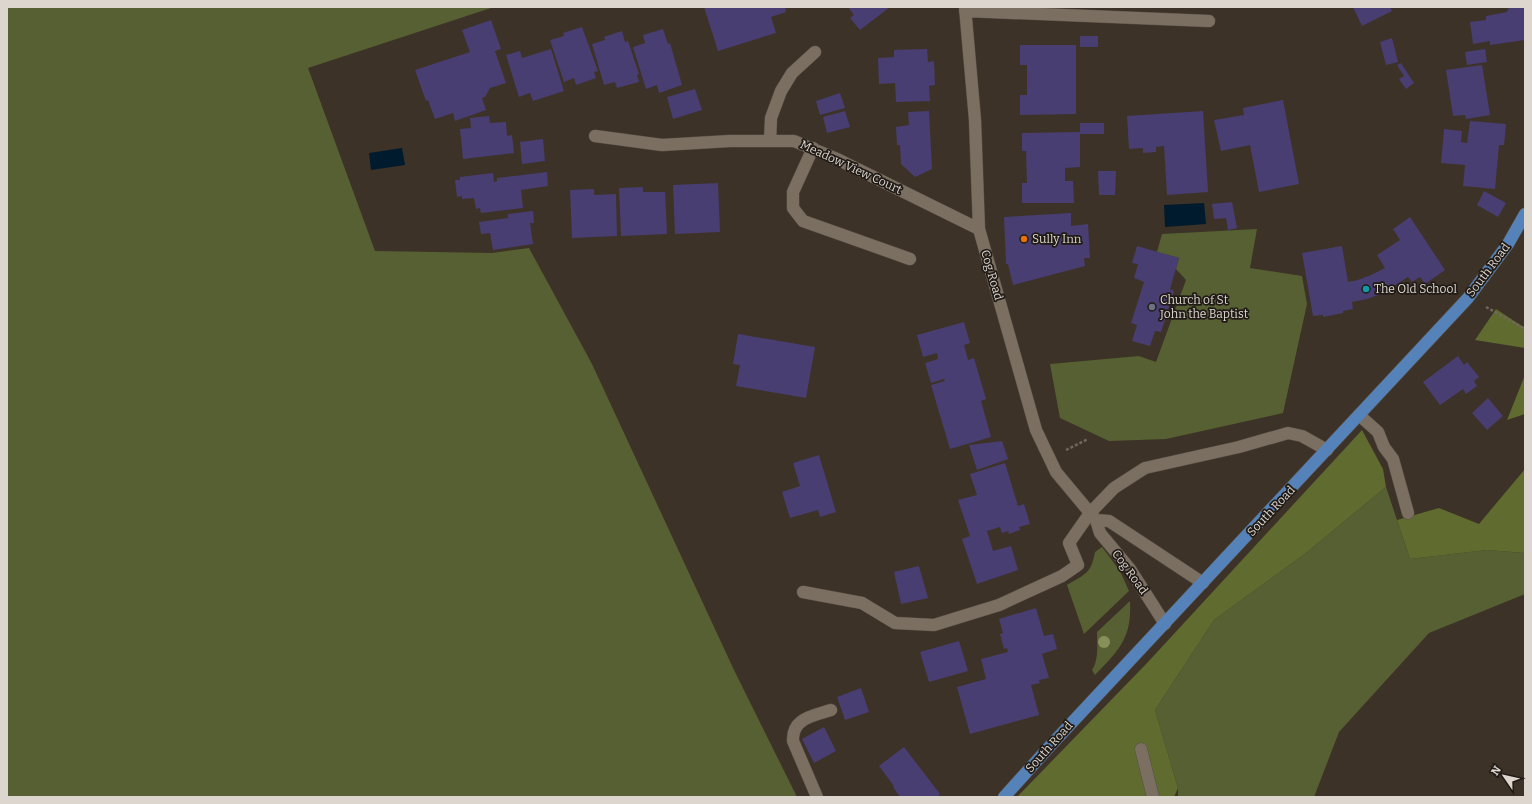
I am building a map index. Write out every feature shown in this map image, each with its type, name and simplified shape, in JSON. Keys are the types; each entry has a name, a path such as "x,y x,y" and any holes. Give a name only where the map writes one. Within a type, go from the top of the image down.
{"main road":[{"name":"South Road","path":"1004,797 1051,744 1165,624 1468,298 1508,244 1525,214"}],"street":[{"path":"965,9 1209,21"},
{"name":"Cog Road","path":"965,9 975,120 979,229 1036,430 1056,472 1093,516 1100,533 1130,569 1165,624"},
{"path":"770,141 771,118 781,91 792,73 815,52"},
{"name":"Meadow View Court","path":"595,136 662,145 730,141 794,141 813,148 979,229"},
{"path":"813,148 793,192 793,208 803,221 910,259"},
{"path":"1360,415 1378,432 1384,447 1393,459 1408,513"},
{"path":"803,592 862,603 895,623 934,625 999,605 1062,576 1078,565 1069,542 1093,516 1114,488 1145,468 1239,447 1288,433 1302,436 1327,450"},
{"name":"Cog Road","path":"1093,516 1109,521 1203,583"},
{"path":"817,797 793,742 792,733 796,726 808,717 831,710"},
{"path":"1141,749 1153,797"}],"path":[{"path":"1468,298 1525,329"},
{"path":"1060,454 1088,439"}],"green space":[{"path":"7,7 494,7 308,68 375,251 492,253 529,248 592,364 734,670 797,797 7,797"},
{"path":"1257,229 1250,268 1302,276 1307,304 1283,413 1166,439 1109,441 1060,418 1050,364 1139,356 1156,362 1186,280 1176,269 1179,258 1157,252 1162,234"},
{"path":"1496,309 1525,328 1525,348 1475,340"},
{"path":"1525,375 1525,414 1507,420"},
{"path":"1362,430 1383,469 1386,487 1306,553 1214,620 1155,710 1178,788 1174,797 1017,797 1148,662"},
{"path":"1525,469 1525,553 1487,550 1410,559 1397,520 1439,508 1479,524"},
{"path":"1386,487 1410,559 1487,550 1525,553 1525,594 1429,633 1339,732 1314,797 1178,797 1178,788 1155,710 1214,620 1306,553"},
{"path":"1102,547 1120,571 1129,591 1084,634 1067,585 1086,573 1091,565 1095,552"},
{"path":"1130,601 1129,625 1126,634 1111,658 1095,675 1092,670 1097,657 1097,632"}],"water":[{"path":"402,148 405,165 371,170 369,153"},
{"path":"1204,203 1206,224 1165,227 1164,205"}],"building":[{"path":"704,7 785,7 786,12 771,17 776,33 718,51"},
{"path":"848,7 890,7 860,30 850,18 854,15"},
{"path":"1353,7 1390,7 1392,11 1362,26"},
{"path":"1509,7 1525,7 1525,40 1490,45 1490,41 1473,44 1470,22 1486,20 1486,16 1507,12"},
{"path":"491,20 501,49 495,51 506,83 490,88 485,97 482,98 486,110 455,121 453,113 435,119 428,100 426,101 415,70 470,52 462,30"},
{"path":"582,27 598,71 594,72 596,78 576,85 574,78 564,82 550,40 564,36 563,33"},
{"path":"663,29 668,44 670,43 682,85 659,93 657,85 646,89 633,47 645,43 643,35"},
{"path":"622,31 625,42 628,41 639,74 637,75 639,82 617,88 615,82 604,85 592,44 605,40 604,37"},
{"path":"1080,36 1098,36 1098,47 1080,47"},
{"path":"1392,38 1398,62 1386,65 1380,42"},
{"path":"1020,45 1076,45 1076,114 1020,115 1020,95 1027,95 1027,65 1020,65"},
{"path":"551,49 564,91 533,101 530,93 519,97 506,55 520,51 522,58"},
{"path":"927,49 928,62 934,61 935,85 929,86 930,101 896,102 895,83 879,84 878,58 894,57 894,50"},
{"path":"1485,49 1487,62 1467,65 1465,52"},
{"path":"1401,63 1414,83 1406,89 1399,79 1404,76 1397,65"},
{"path":"1482,65 1490,115 1466,119 1465,115 1453,116 1446,70"},
{"path":"695,89 702,110 673,119 667,97"},
{"path":"840,93 845,108 820,115 816,101"},
{"path":"1283,100 1299,184 1259,192 1250,145 1221,151 1214,120 1244,115 1243,108"},
{"path":"845,111 850,127 827,133 823,117"},
{"path":"929,111 932,169 915,177 901,164 900,145 897,145 896,127 909,125 908,112"},
{"path":"1203,111 1208,192 1167,195 1164,146 1156,147 1156,152 1143,153 1143,148 1129,149 1127,116"},
{"path":"489,116 490,123 506,122 507,136 512,135 514,153 463,159 460,129 471,128 470,118"},
{"path":"1470,121 1506,124 1504,145 1499,145 1495,189 1463,186 1465,165 1441,163 1444,129 1462,131 1461,142 1467,143"},
{"path":"1080,123 1104,123 1104,134 1080,134 1080,167 1065,168 1065,181 1073,181 1074,203 1022,203 1022,183 1027,183 1026,151 1022,151 1022,133 1080,132"},
{"path":"543,139 545,161 522,164 520,142"},
{"path":"1098,171 1116,171 1115,195 1099,195"},
{"path":"547,172 548,186 521,190 523,208 481,213 480,208 476,209 474,198 462,199 462,196 457,197 455,180 460,180 460,177 493,173 494,182 497,181 497,178"},
{"path":"718,183 720,232 675,234 673,185"},
{"path":"643,187 643,192 665,192 667,234 621,236 619,188"},
{"path":"594,189 594,195 616,194 617,236 572,238 570,190"},
{"path":"1484,191 1506,203 1498,217 1477,205"},
{"path":"1232,202 1237,228 1228,230 1226,218 1214,219 1212,204"},
{"path":"533,211 534,223 530,223 533,244 493,250 490,233 481,234 479,222 508,218 508,214"},
{"path":"1071,213 1071,226 1088,224 1090,258 1084,258 1085,266 1013,285 1008,264 1006,264 1004,217"},
{"path":"1410,217 1445,270 1425,284 1420,277 1412,282 1408,277 1381,294 1352,302 1353,309 1343,311 1343,313 1323,317 1323,315 1313,316 1302,253 1342,246 1348,282 1358,280 1385,268 1377,255 1400,240 1393,229"},
{"name":"Church of St John the Baptist","path":"1137,246 1179,258 1170,289 1174,291 1161,332 1155,331 1150,346 1132,341 1137,325 1131,323 1144,282 1134,278 1138,264 1132,263"},
{"path":"964,322 970,343 964,345 968,360 974,358 986,399 981,401 991,437 950,449 931,385 945,381 944,379 931,383 925,363 938,359 937,353 923,357 917,335"},
{"path":"738,334 815,347 806,398 736,386 740,365 733,364"},
{"path":"1458,356 1464,365 1467,362 1479,377 1474,381 1477,386 1466,394 1463,389 1440,405 1423,382"},
{"path":"1488,398 1503,416 1487,430 1472,413"},
{"path":"1002,441 1008,459 977,470 969,445"},
{"path":"819,455 836,512 820,517 818,510 790,518 782,492 800,486 793,463"},
{"path":"1005,463 1018,506 1024,504 1030,524 1019,527 1020,530 1009,534 1008,531 1002,533 1000,527 987,531 993,551 1011,546 1018,570 977,584 962,539 970,536 958,500 977,495 970,474"},
{"path":"919,566 928,598 901,604 894,572"},
{"path":"1036,608 1044,636 1053,634 1057,649 1042,654 1049,678 1039,680 1040,683 1031,685 1039,715 970,734 957,687 986,679 981,659 1008,652 1007,648 1004,649 1000,634 1003,633 999,619"},
{"path":"959,641 968,671 929,682 920,652"},
{"path":"861,688 869,712 845,720 837,697"},
{"path":"824,727 836,751 814,763 802,739"},
{"path":"904,747 940,794 937,797 900,797 893,787 894,786 879,766"}],"place":[{"name":"Sully Inn","path":"1024,239"},
{"name":"The Old School","path":"1366,289"},
{"name":"Church of St John the Baptist","path":"1152,307"}]}
